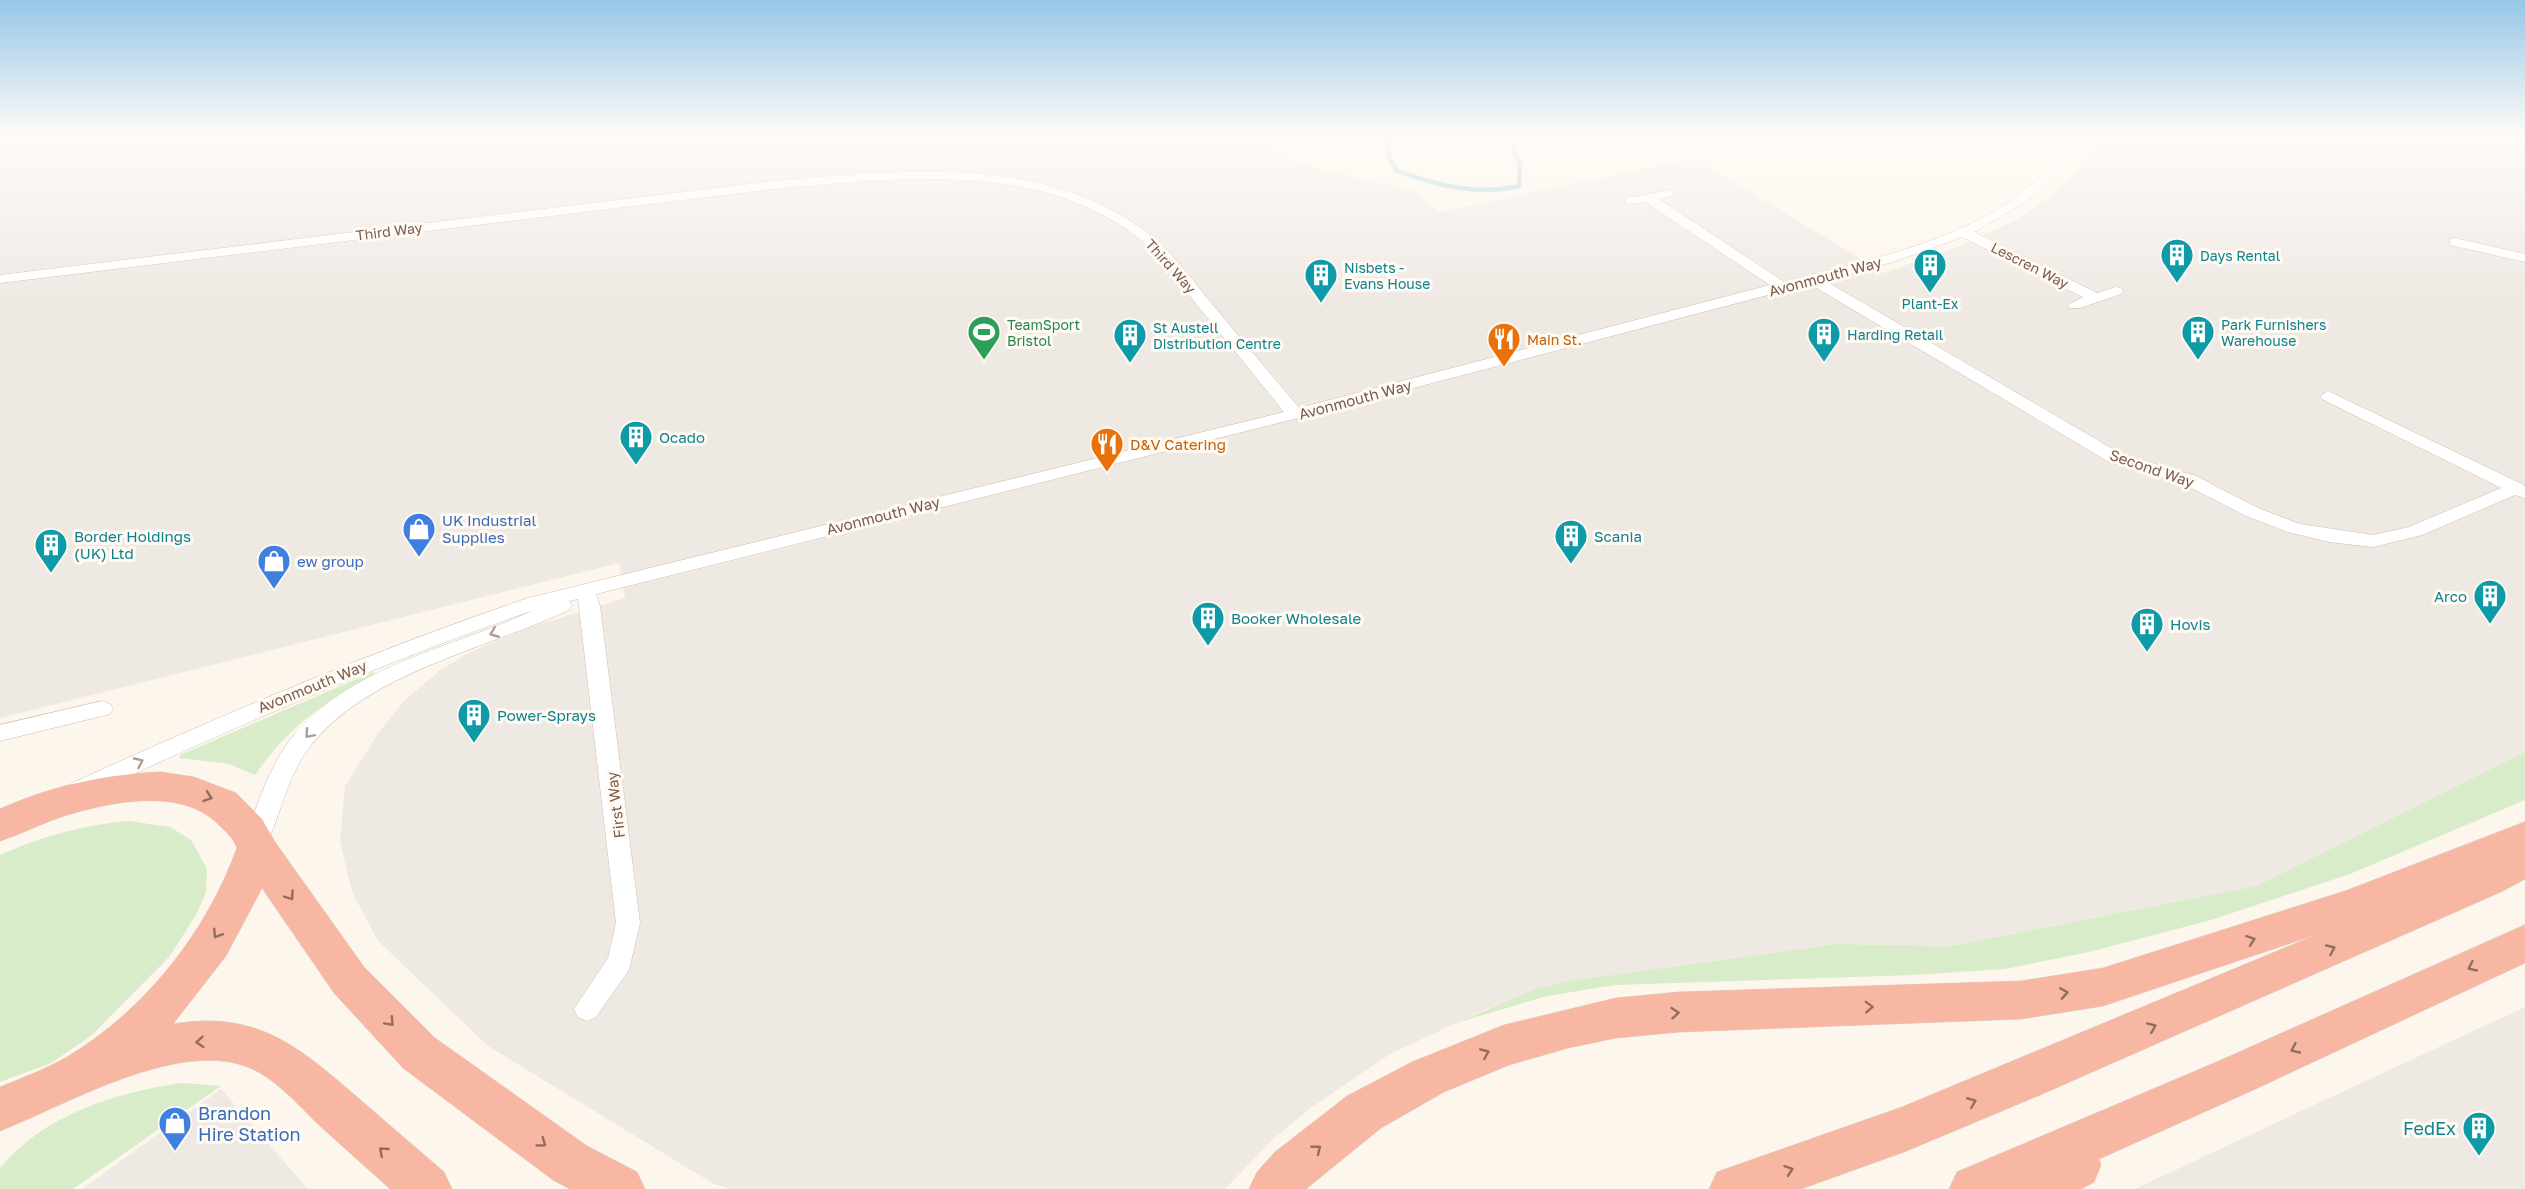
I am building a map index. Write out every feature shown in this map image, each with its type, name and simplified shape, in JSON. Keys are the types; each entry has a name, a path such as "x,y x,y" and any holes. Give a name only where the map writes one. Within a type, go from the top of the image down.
{"highway":[{"path":"18,816 85,794 137,787 157,787 213,798 229,808 349,980 419,1053 570,1163 620,1189"},
{"path":"1274,1189 1292,1169 1364,1112 1428,1077 1504,1046 1568,1028 1616,1018 1733,1009 1856,1008 2021,1000 2103,987 2354,905 2525,838"},
{"path":"0,1134 142,1025 204,955 234,907 256,845"},
{"path":"1734,1189 1904,1129 2024,1080 2364,934 2489,879 2525,860"},
{"path":"1974,1189 2235,1076 2525,943"},
{"path":"0,1109 76,1076 140,1052 194,1042 227,1042 257,1049 291,1070 427,1189"},
{"path":"2033,1189 2235,1076"}],"street":[{"name":"Third Way","path":"0,279 737,189"},
{"name":"Third Way","path":"1037,189 1073,199 1130,226 1165,256 1295,414"},
{"name":"Avonmouth Way","path":"18,816 238,717 372,662 491,617 535,603 1295,414 1814,280 1888,259 1964,232 2032,189"},
{"path":"1631,201 1667,193"},
{"path":"1647,197 1784,288"},
{"name":"Lescren Way","path":"1964,232 2096,298"},
{"path":"2455,242 2525,258"},
{"name":"Second Way","path":"1814,280 2115,458 2190,480 2252,512 2295,528 2329,536 2373,541 2415,531 2521,491"},
{"name":"Lescren Way","path":"2075,305 2116,291"},
{"name":"Second Way","path":"2328,396 2521,491"},
{"name":"Avonmouth Way","path":"256,845 273,793 290,759 302,740 324,718 354,696 402,672 548,612 585,592"},
{"name":"First Way","path":"585,592 590,606 628,923 620,962 587,1010"},
{"path":"0,734 102,709"}],"shaded area":[{"path":"0,189 1408,189 1414,191 1440,212 1546,189 1746,189 1884,273 1959,246 2017,220 2058,189 2525,189 2525,752 2256,886 1952,946 1838,944 1568,981 1488,1008 1390,1054 1312,1107 1273,1139 1225,1189 731,1189 714,1184 488,1046 378,941 352,892 340,841 345,786 379,732 405,700 439,671 472,651 528,628 625,598 619,563 0,718"},
{"path":"2525,1007 2525,1189 2135,1189 2254,1133"},
{"path":"221,1089 308,1189 82,1189"}],"green space":[{"path":"373,672 375,675 323,706 294,729 255,775 229,764 179,758 180,755"},
{"path":"2525,752 2525,800 2350,874 2211,920 2089,952 2005,969 1914,975 1616,985 1547,996 1456,1023 1536,989 1568,981 1838,944 1952,946 2256,886"},
{"path":"129,821 170,827 191,840 207,869 206,892 196,915 169,957 91,1036 51,1063 0,1082 0,855 63,832"},
{"path":"181,1083 221,1086 73,1189 0,1189 0,1168 38,1133 60,1120 107,1100"}],"waterway":[{"path":"1480,189 1496,189"}],"place":[{"name":"Days Rental","path":"2177,284"},
{"name":"Plant-Ex","path":"1930,294"},
{"name":"Nisbets - Evans House","path":"1321,304"},
{"name":"TeamSport Bristol","path":"984,361"},
{"name":"Park Furnishers Warehouse","path":"2198,361"},
{"name":"Harding Retail","path":"1824,363"},
{"name":"St Austell Distribution Centre","path":"1130,364"},
{"name":"Main St.","path":"1504,368"},
{"name":"Ocado","path":"636,466"},
{"name":"D&V Catering","path":"1107,473"},
{"name":"UK Industrial Supplies","path":"419,558"},
{"name":"Scania","path":"1571,565"},
{"name":"Border Holdings (UK) Ltd","path":"51,574"},
{"name":"ew group","path":"274,590"},
{"name":"Arco","path":"2490,625"},
{"name":"Booker Wholesale","path":"1208,647"},
{"name":"Hovis","path":"2147,653"},
{"name":"Power-Sprays","path":"474,744"},
{"name":"Brandon Hire Station","path":"175,1152"},
{"name":"FedEx","path":"2479,1157"}]}
